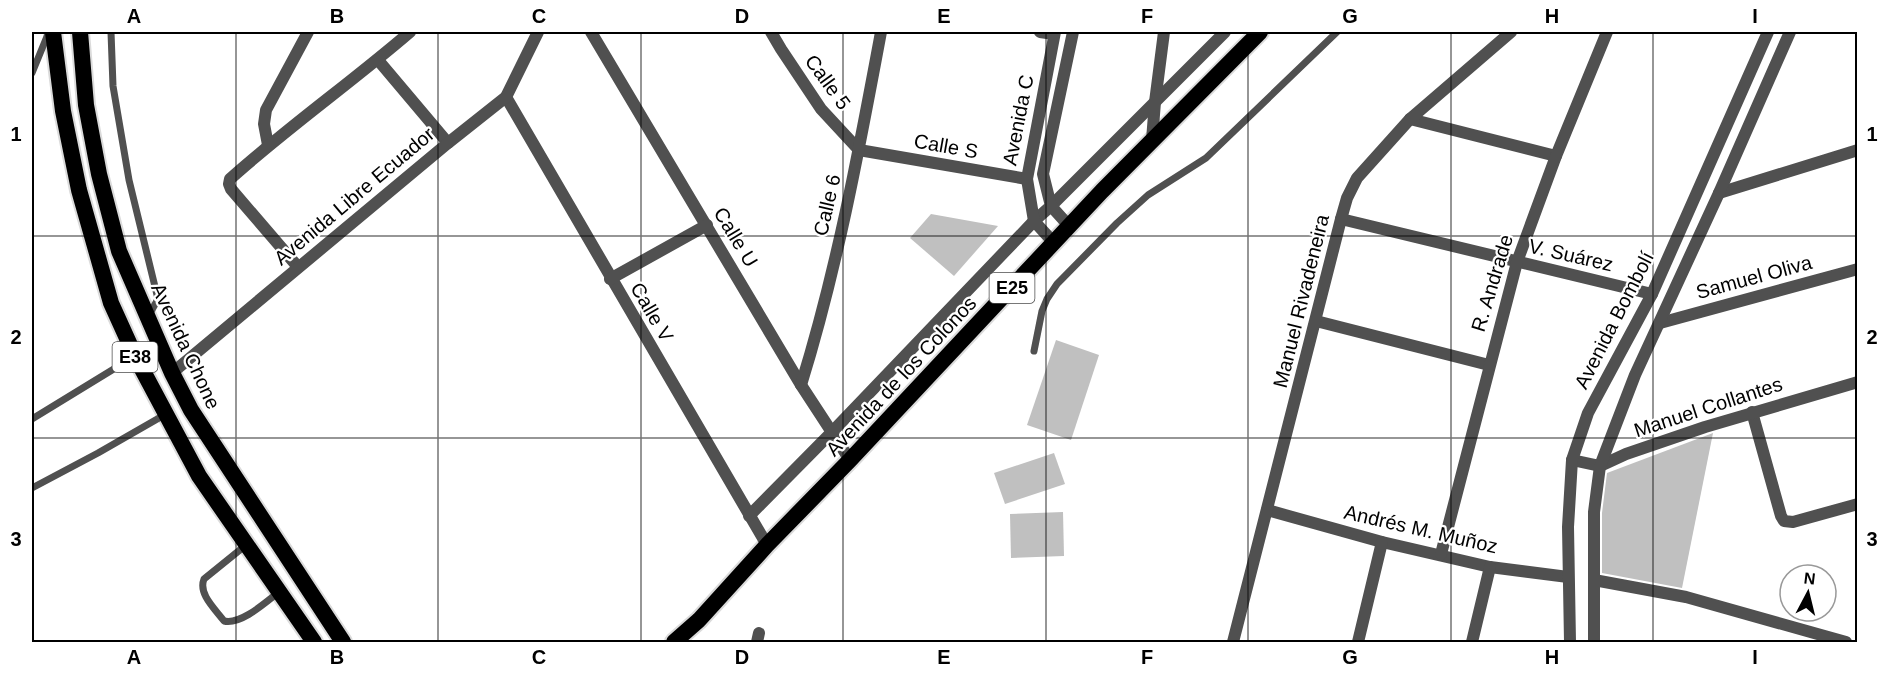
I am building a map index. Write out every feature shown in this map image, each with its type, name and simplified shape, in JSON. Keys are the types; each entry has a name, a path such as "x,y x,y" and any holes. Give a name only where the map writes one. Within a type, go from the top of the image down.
{"highway":[{"name":"E38","path":"51,32 63,111 79,190 111,303 135,356 199,476 314,642"},
{"name":"Avenida Chone","path":"80,32 86,105 99,174 119,251 172,373 191,410 343,642"},
{"name":"Avenida de los Colonos","path":"674,642 699,620 767,545 1152,140 1260,32"},
{"name":"Avenida de los Colonos","path":"685,642 699,620"}],"street":[{"path":"268,145 264,124 266,110 308,32"},
{"path":"298,267 231,189 230,179 268,145 378,60 410,32"},
{"name":"Avenida Libre Ecuador","path":"172,373 506,97 538,32"},
{"name":"Calle U","path":"591,32 801,384 850,460"},
{"name":"Calle 5","path":"771,32 820,109 859,150"},
{"name":"Calle 6","path":"801,384 820,324 859,150 881,32"},
{"path":"1040,32 1054,33"},
{"name":"Avenida C","path":"1070,227 1051,206 1043,174 1073,32"},
{"path":"1152,140 1164,32"},
{"path":"749,516 1034,221 1225,32"},
{"name":"R. Andrade","path":"1441,555 1516,262 1556,156 1607,32"},
{"name":"Avenida Bombolí","path":"1570,642 1568,577 1572,460 1588,413 1652,294 1768,32"},
{"name":"Avenida Bombolí","path":"1594,642 1594,512 1600,466 1635,375 1790,32"},
{"name":"Avenida C","path":"1034,221 1027,179 1054,33"},
{"name":"Manuel Rivadeneira","path":"1233,642 1347,198 1357,178 1410,119 1504,34"},
{"path":"378,60 448,143"},
{"name":"Calle V","path":"506,97 767,545"},
{"path":"1410,119 1556,156"},
{"name":"Calle S","path":"859,150 1027,179"},
{"path":"1719,193 1857,150"},
{"name":"V. Suárez","path":"1341,219 1652,294"},
{"path":"1034,221 1054,243"},
{"path":"610,279 706,225"},
{"name":"Samuel Oliva","path":"1660,323 1857,269"},
{"path":"1316,321 1489,365"},
{"name":"Manuel Collantes","path":"1600,466 1638,450 1752,412 1857,382"},
{"path":"1752,412 1784,521 1793,522 1857,504"},
{"path":"1572,460 1600,466"},
{"name":"Andrés M. Muñoz","path":"1267,510 1382,542 1490,567 1568,577"},
{"path":"1358,642 1382,542"},
{"path":"1472,642 1490,567"},
{"path":"1594,580 1686,597 1824,639 1846,642"}],"lane":[{"path":"32,73 51,32"},
{"path":"111,32 114,87 129,180 158,299 148,318"},
{"path":"1034,351 1042,311 1057,284 1148,195 1206,158 1337,32"},
{"path":"32,419 135,356"},
{"path":"32,489 166,414"},
{"path":"247,545 204,579 201,586 204,593 224,621 230,622 238,620 279,592"}],"building":[{"path":"931,214 998,226 954,276 910,238"},
{"path":"1056,340 1099,355 1071,440 1027,425"},
{"path":"1713,433 1682,588 1602,573 1602,513 1607,473"},
{"path":"1054,453 1065,484 1005,504 994,473"},
{"path":"1063,512 1064,556 1011,558 1010,514"}]}
